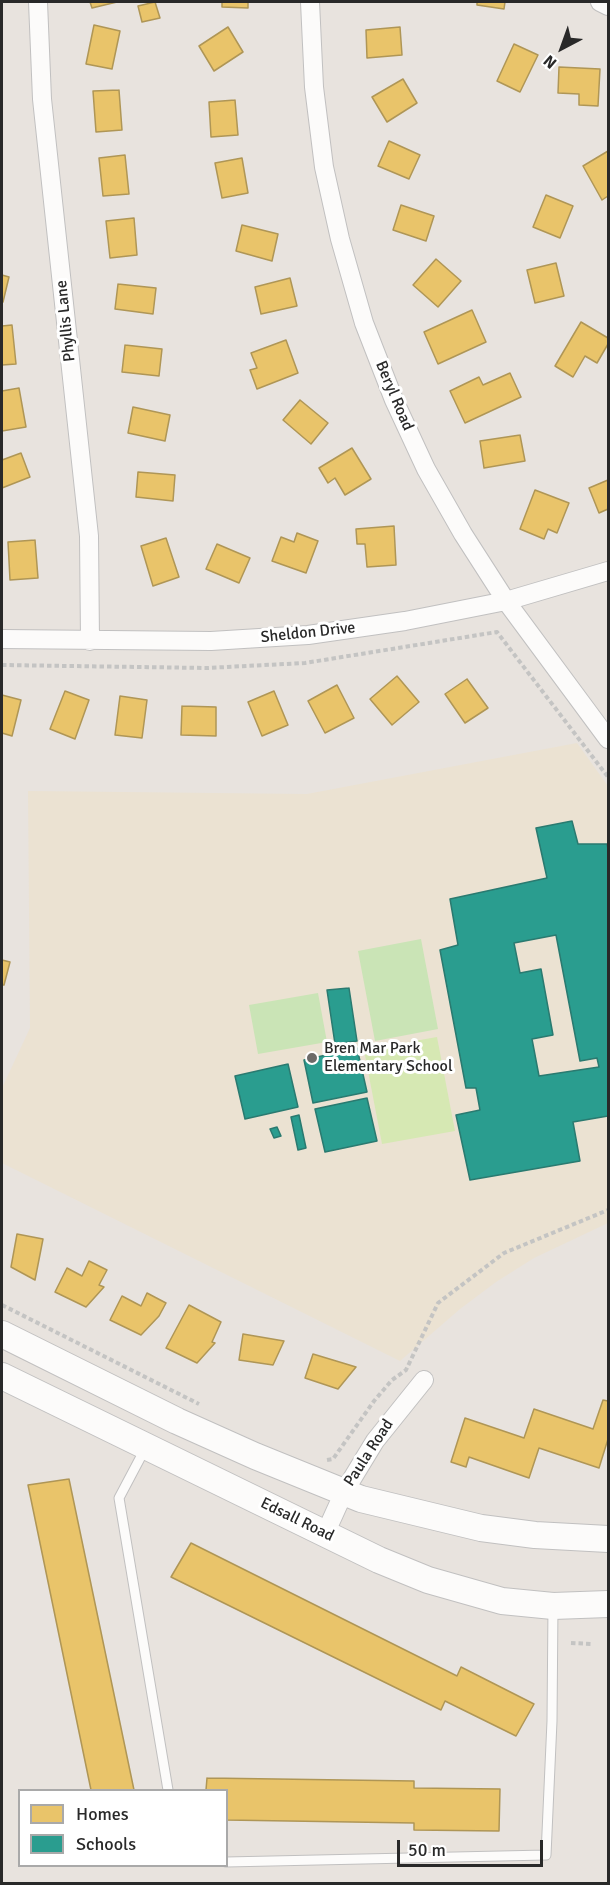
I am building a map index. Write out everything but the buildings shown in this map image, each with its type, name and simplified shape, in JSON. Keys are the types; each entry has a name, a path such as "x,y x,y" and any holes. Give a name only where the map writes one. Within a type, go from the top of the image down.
{"main road":[{"path":"2,1334 177,1421 344,1492 414,1514 481,1528 535,1535 609,1539"},
{"name":"Edsall Road","path":"2,1376 379,1560 428,1580 502,1601 553,1606 609,1604"}],"street":[{"name":"Phyllis Lane","path":"38,2 42,99 89,536 90,641"},
{"name":"Beryl Road","path":"309,2 314,87 324,167 339,239 364,323 394,400 426,469 506,601 609,739"},
{"path":"600,2 609,6"},
{"name":"Sheldon Drive","path":"2,639 211,641 308,634 405,621 506,601 609,571"},
{"name":"Paula Road","path":"325,1534 344,1492 381,1432 424,1380"}],"lane":[{"path":"147,1446 119,1498 168,1789"},
{"path":"228,1862 546,1855 552,1721 553,1606"}],"path":[{"path":"2,665 207,668 305,663 497,632 608,777"},
{"path":"325,1461 333,1459 374,1401 392,1380 406,1370 438,1303 504,1252 609,1210"},
{"path":"2,1305 200,1405"},
{"path":"571,1643 592,1644"}],"shaded area":[{"name":"Bren Mar Park Elementary School","path":"577,743 608,786 608,1223 534,1258 496,1282 460,1309 400,1361 2,1163 2,1088 30,1028 28,791 307,794"}],"green space":[{"path":"421,939 438,1029 375,1041 358,951"},
{"path":"318,993 327,1042 258,1054 249,1005"},
{"path":"437,1037 455,1131 382,1144 364,1050"}],"place":[{"name":"Bren Mar Park Elementary School","path":"312,1058"}]}
